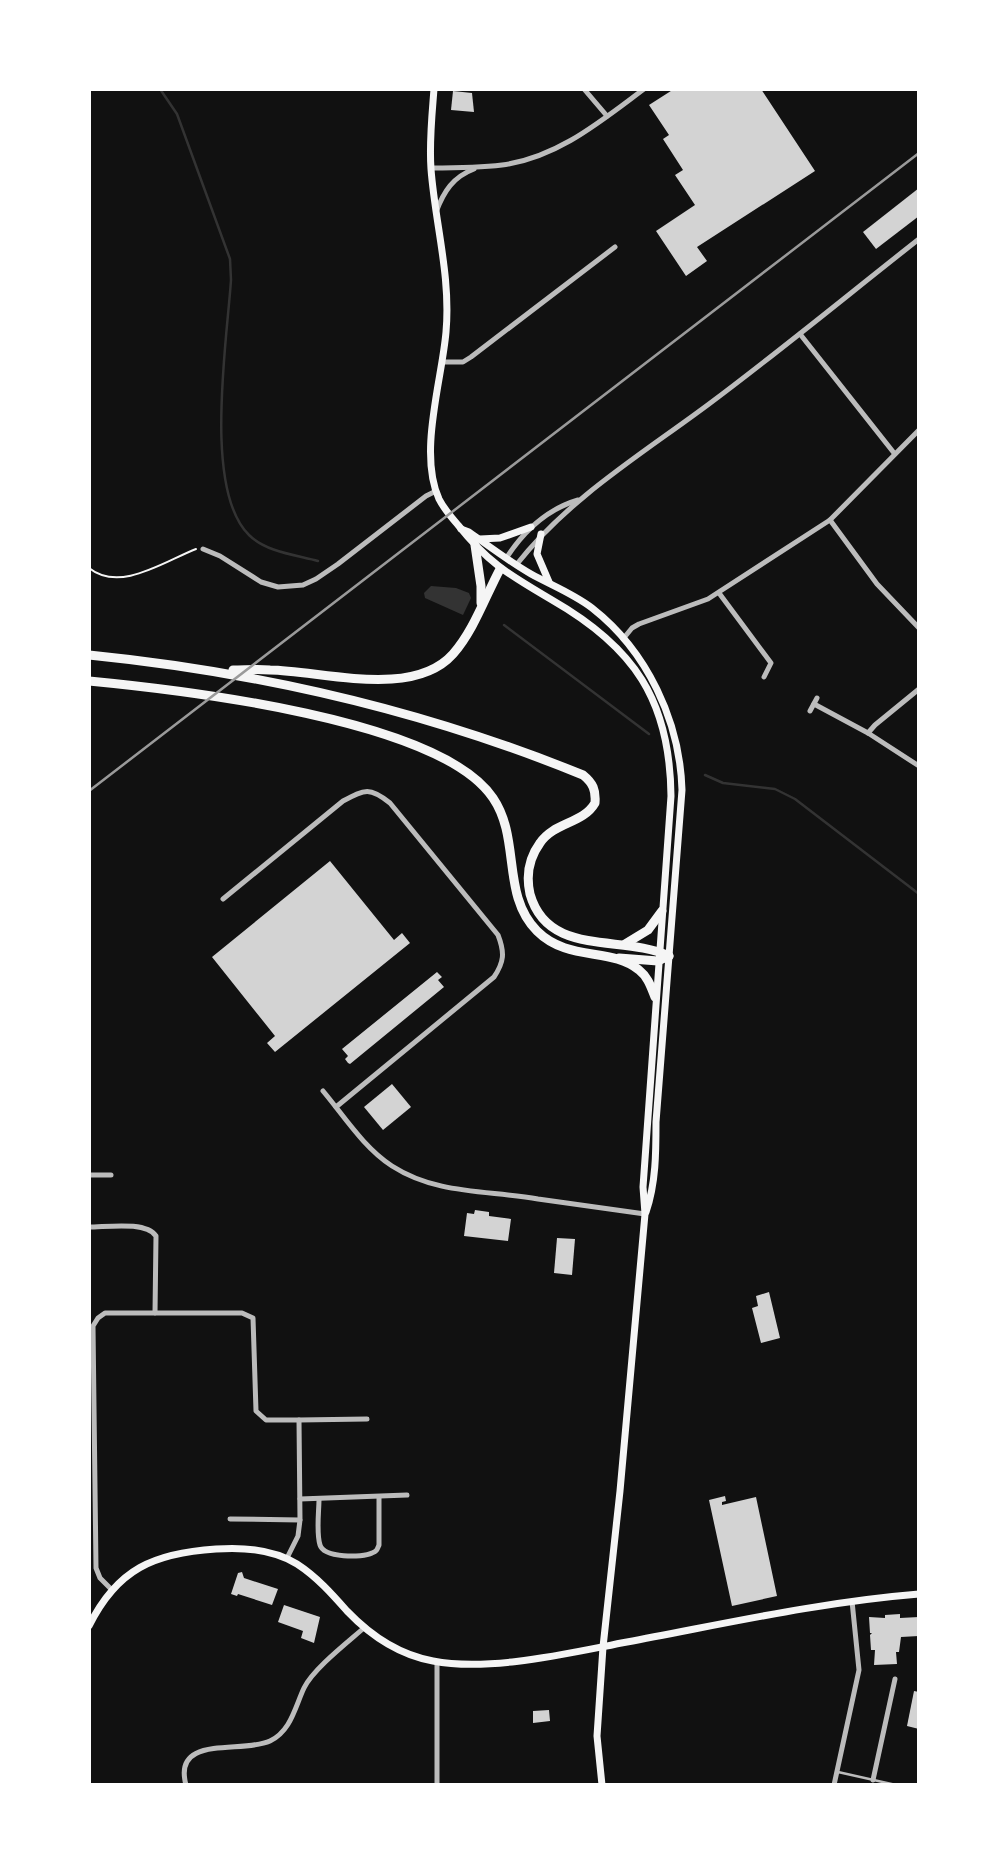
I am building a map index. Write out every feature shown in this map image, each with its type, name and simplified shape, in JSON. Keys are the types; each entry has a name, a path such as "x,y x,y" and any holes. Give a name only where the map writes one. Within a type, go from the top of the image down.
{"highway":[{"path":"477,542 481,605"},
{"path":"213,671 271,670 375,679 416,676 450,657 471,628 500,569"},
{"path":"89,655 213,671 297,688 417,718 583,775 594,788 595,803 585,814 549,832 540,842 530,864 531,895 540,915 559,932 587,941 622,945 659,956"},
{"path":"89,681 175,690 307,715 410,742 442,757 470,775 493,797 503,817 515,888 526,919 556,946 609,958 638,969 650,983 655,997"},
{"path":"622,945 648,930 662,911"},
{"path":"609,958 669,956"}],"main road":[{"path":"434,89 431,168 448,299 431,438 436,491 443,506 461,528 500,569 605,635 628,659 651,696 666,737 671,775 643,1188 645,1214 603,1647 597,1736 602,1785"},
{"path":"477,542 500,538 531,527"},
{"path":"541,534 537,554 550,583"},
{"path":"477,542 590,607 623,639 654,684 665,706 680,760 681,790 653,1188 645,1214"},
{"path":"500,569 507,557"},
{"path":"500,569 517,564"},
{"path":"89,1626 111,1590 142,1566 165,1555 180,1552 242,1548 287,1558 319,1581 365,1628 410,1655 438,1662 519,1660 852,1601 919,1594"}],"street":[{"path":"584,89 607,116"},
{"path":"431,168 503,165 535,157 569,141 644,89"},
{"path":"436,212 449,186 465,172 480,167"},
{"path":"517,564 541,534 578,500 800,334 919,239"},
{"path":"442,362 463,362 471,358 615,247"},
{"path":"800,334 894,453"},
{"path":"623,639 639,624 719,593 830,520 919,430"},
{"path":"203,549 220,556 261,582 278,587 303,585 338,564 436,491"},
{"path":"507,557 531,527 563,505 578,500"},
{"path":"830,520 877,584 919,628"},
{"path":"719,593 771,663 764,677"},
{"path":"868,733 919,689"},
{"path":"810,711 816,701 919,766"},
{"path":"223,899 343,801 359,792 375,791 390,803 498,935 503,949 503,963 494,977 336,1107"},
{"path":"323,1091 363,1140 389,1164 408,1175 444,1188 645,1214"},
{"path":"89,1175 111,1175"},
{"path":"89,1227 143,1227 152,1230 156,1237 155,1313"},
{"path":"111,1590 100,1578 96,1568 93,1474 93,1326 105,1313 248,1314 254,1324 258,1415 266,1420 366,1419"},
{"path":"287,1558 298,1539 300,1520 299,1420"},
{"path":"300,1499 407,1495"},
{"path":"319,1499 320,1545 325,1552 331,1555 370,1555 379,1545 379,1498"},
{"path":"230,1519 300,1520"},
{"path":"834,1785 859,1670 852,1601"},
{"path":"186,1785 183,1770 188,1758 194,1754 204,1750 260,1745 275,1738 288,1726 305,1685 365,1628"},
{"path":"437,1785 438,1662"},
{"path":"873,1780 895,1679"}],"lane":[{"path":"837,1772 897,1785"}],"path":[{"path":"89,568 104,576 121,578 195,549 203,549"}],"shaded area":[{"path":"431,586 456,588 469,593 471,598 463,615 425,598 424,593"}],"building":[{"path":"674,89 761,89 815,171 697,247 707,261 686,276 656,231 695,205 675,175 683,170 663,139 669,135 649,105"},
{"path":"453,91 472,93 474,112 451,110"},
{"path":"919,188 919,216 876,249 863,232"},
{"path":"330,861 394,940 402,933 410,943 275,1052 267,1043 275,1036 212,957"},
{"path":"437,972 442,977 438,980 444,987 348,1063 345,1059 348,1056 342,1049"},
{"path":"392,1084 411,1107 383,1130 364,1107"},
{"path":"475,1210 489,1212 489,1216 511,1219 508,1241 464,1236 467,1213 474,1214"},
{"path":"557,1238 575,1239 572,1275 554,1273"},
{"path":"769,1292 780,1338 761,1343 752,1308 758,1306 756,1296"},
{"path":"725,1496 726,1501 722,1502 722,1505 756,1497 777,1596 732,1606 709,1500"},
{"path":"242,1572 244,1578 278,1589 272,1605 231,1594 238,1573"},
{"path":"284,1605 320,1617 314,1643 301,1638 303,1631 278,1622"},
{"path":"900,1614 900,1618 919,1617 919,1636 901,1637 899,1652 896,1652 897,1664 874,1665 875,1650 871,1650 869,1617 885,1618 885,1615"},
{"path":"914,1691 919,1692 919,1729 907,1726"},
{"path":"549,1710 550,1721 533,1723 533,1711"}],"waterway":[{"path":"160,89 177,114 230,259 231,280 221,414 226,485 235,514 256,541 282,552 318,561"},
{"path":"504,625 649,734"},
{"path":"705,775 723,783 775,789 795,799 919,894"}],"railway":[{"path":"89,791 919,153"}]}
